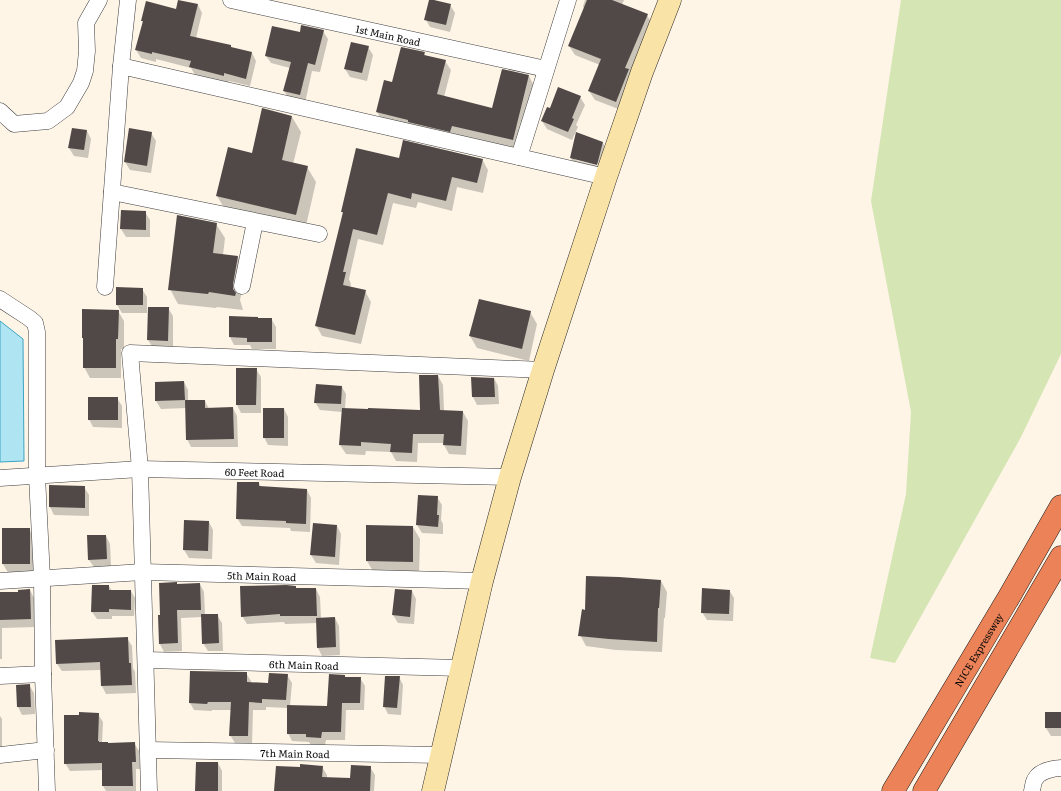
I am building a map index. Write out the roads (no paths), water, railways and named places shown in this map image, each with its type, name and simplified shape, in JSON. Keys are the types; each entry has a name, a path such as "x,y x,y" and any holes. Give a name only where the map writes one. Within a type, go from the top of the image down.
{"highway":[{"name":"NICE Expressway","path":"893,791 1061,506"},
{"path":"924,791 1061,557"}],"street":[{"path":"0,111 14,124 48,121 66,107 81,83 83,77 87,52 86,23 99,0"},
{"path":"105,287 121,66 128,0"},
{"name":"1st Main Road","path":"231,0 546,70"},
{"path":"519,157 568,0"},
{"path":"433,791 482,581 510,477 606,177 642,72 670,0"},
{"path":"121,66 606,177"},
{"path":"112,192 319,234"},
{"path":"242,286 255,222"},
{"path":"0,299 35,323 37,332 37,476 42,578 43,674 47,791"},
{"path":"149,791 140,469 130,353 543,370"},
{"name":"60 Feet Road","path":"0,478 140,469 510,477"},
{"name":"5th Main Road","path":"42,578 143,572 482,581"},
{"path":"0,581 42,578"},
{"name":"6th Main Road","path":"146,660 461,668"},
{"path":"0,676 43,674"},
{"path":"0,754 46,750"},
{"name":"7th Main Road","path":"148,750 441,755"},
{"path":"1032,791 1036,776 1056,768 1061,768"}],"water":[{"path":"0,321 23,339 24,461 0,462"}]}
